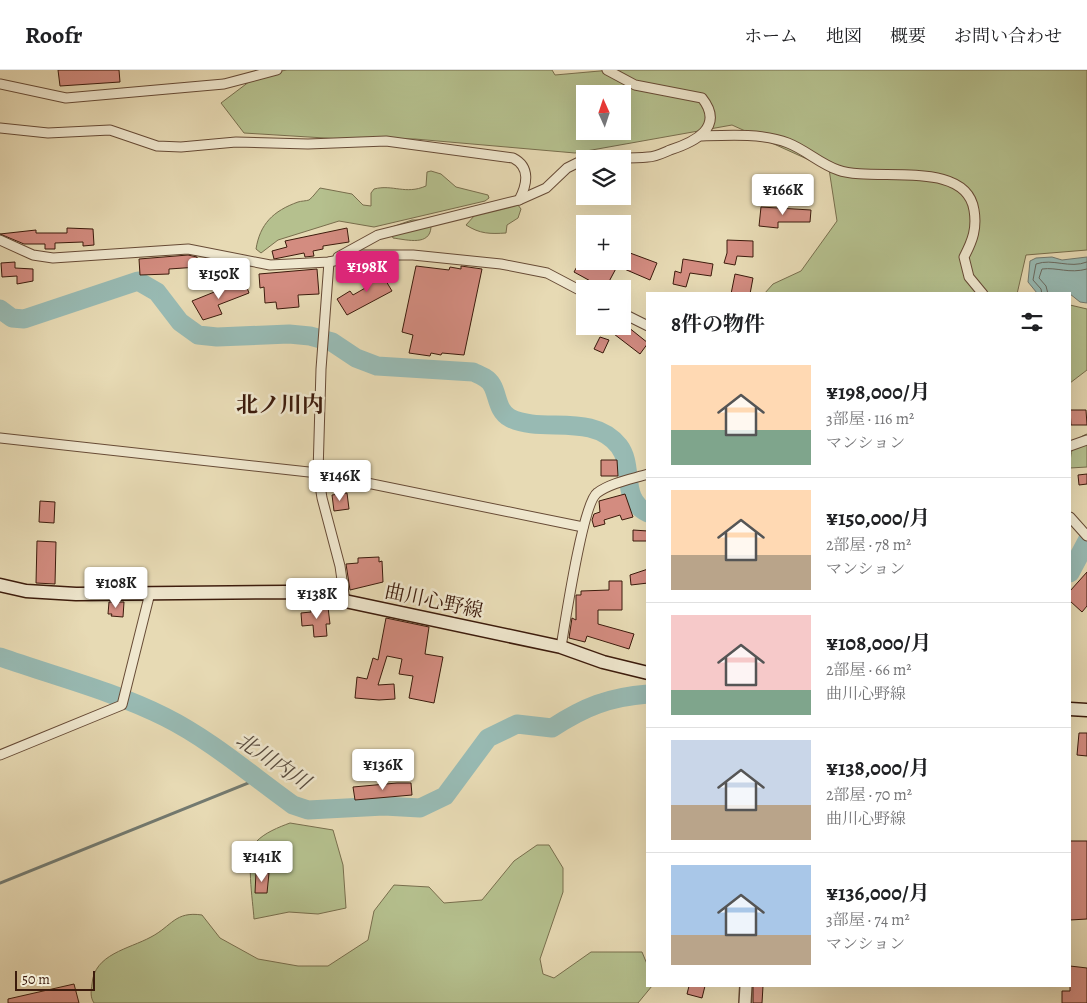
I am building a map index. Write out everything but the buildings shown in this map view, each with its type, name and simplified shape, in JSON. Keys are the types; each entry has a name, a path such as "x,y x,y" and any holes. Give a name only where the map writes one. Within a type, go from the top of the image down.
{"main road":[{"name":"曲川心野線","path":"0,585 26,591 56,593 287,592 345,601 561,646 603,662 646,673"},
{"path":"1071,708 1087,710"}],"street":[{"path":"0,84 66,98 224,84 277,70"},
{"path":"607,70 635,85 702,98 710,108 711,119 702,136"},
{"path":"0,128 48,133 110,130 158,146 180,147 236,142 308,144 386,141 513,158 520,162 526,184 519,200"},
{"path":"631,158 650,157 685,145 702,136 742,135 787,142 838,170 862,174 932,176 956,184 968,194 974,207 974,237 964,256 969,277 981,292"},
{"path":"329,262 378,235 519,200 546,188 568,168 576,164"},
{"path":"0,240 33,255 53,258 188,249 270,265 329,262 363,255 413,255 501,264 547,273 576,288"},
{"path":"329,262 321,369 318,473 322,498 340,566 345,601"},
{"path":"631,318 646,325"},
{"path":"0,438 318,473 583,527"},
{"path":"1071,446 1087,440"},
{"path":"561,646 583,527 591,501 596,493 646,475"},
{"path":"1071,517 1087,536"},
{"path":"0,755 122,705 150,593"},
{"path":"746,987 746,1003"}],"green space":[{"path":"287,70 552,70 555,75 611,70 1087,70 1087,250 1026,255 1017,292 766,292 773,284 801,271 837,221 829,169 732,125 592,150 576,150 575,153 415,139 341,139 244,133 221,103 258,75"},
{"path":"431,171 441,174 456,187 488,195 489,198 485,201 374,227 339,221 278,240 261,253 256,249 264,226 275,214 298,202 309,200 320,188 352,194 363,205 371,206 371,193 374,189 419,189 426,186 427,172"},
{"path":"518,205 521,209 518,218 507,225 506,233 485,233 466,225 475,215"},
{"path":"412,220 424,220 431,227 427,237 417,240 393,238 389,228"},
{"path":"1071,305 1087,309 1087,370 1071,382"},
{"path":"1087,434 1087,467 1071,468 1071,452 1075,443"},
{"path":"290,823 333,830 343,865 346,908 318,914 289,912 254,919 250,867 253,848 256,842 263,836"},
{"path":"537,845 549,845 563,868 563,892 540,959 543,974 554,978 591,952 642,952 646,962 646,987 651,987 638,1003 94,1003 92,998 91,989 94,974 106,959 123,949 151,937 174,920 186,915 202,915 220,938 258,959 298,966 328,966 368,940 374,911 394,885 429,887 444,903 482,900 514,861"}],"water":[{"path":"1052,257 1062,260 1087,257 1087,303 1080,302 1071,295 1071,292 1036,292 1028,282 1030,261 1036,258"}],"waterway":[{"path":"0,309 12,318 24,319 138,281 157,292 180,322 198,335 217,337 289,334 310,336 332,342 356,358 377,366 473,372 484,377 490,383 500,407 510,418 537,424 581,426 608,436 619,446 624,454 633,500 646,512"},
{"name":"北川内川","path":"1071,571 1087,541"},
{"name":"北川内川","path":"0,657 125,699 165,717 215,747 293,805 308,810 384,806 420,808 445,796 488,738 517,724 552,728 575,714 597,704 634,695 646,694"},
{"path":"0,883 258,779"}],"district":[{"name":"北ノ川内","path":"280,405"}]}
